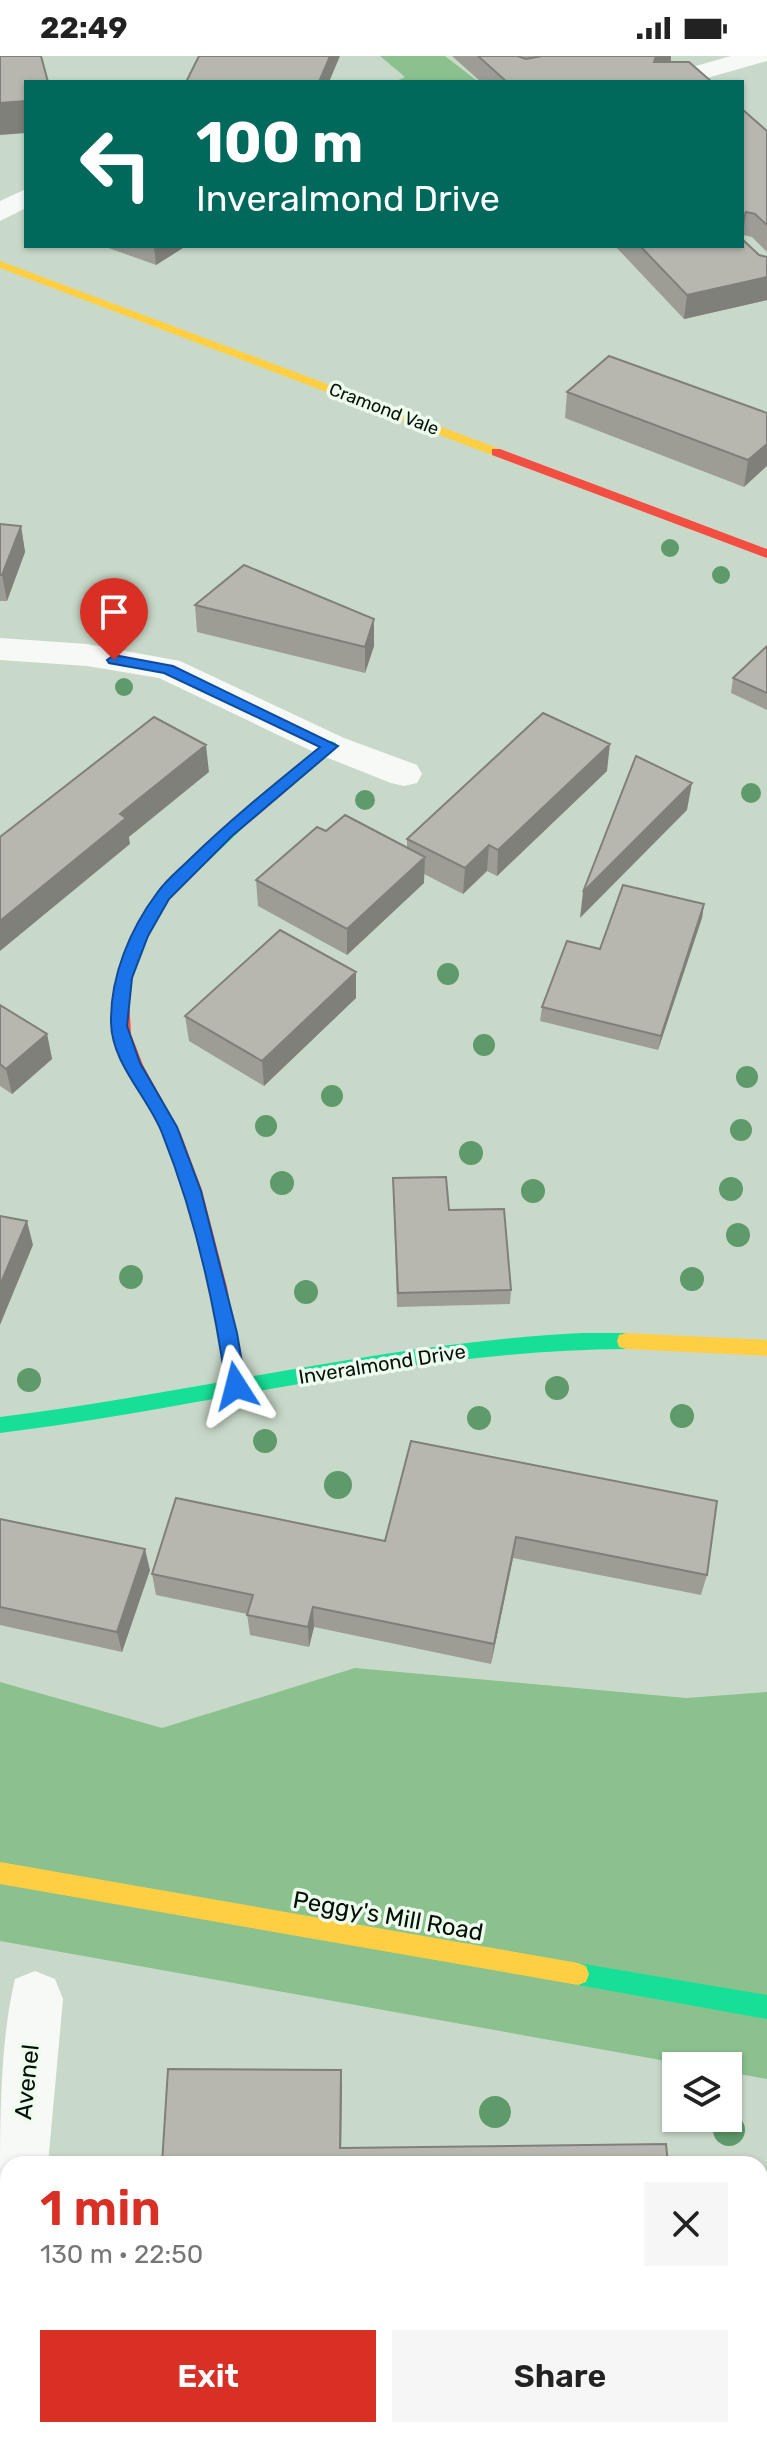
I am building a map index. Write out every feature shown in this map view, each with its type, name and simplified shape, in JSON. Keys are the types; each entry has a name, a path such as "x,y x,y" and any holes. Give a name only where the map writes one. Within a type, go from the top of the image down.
{"street":[{"path":"673,80 758,56"},
{"path":"0,213 24,198"},
{"name":"Cramond Vale","path":"0,264 767,554"},
{"path":"0,649 87,655 168,669 331,746 404,774"},
{"path":"236,1386 228,1333 192,1191 169,1127 131,1064 119,1026 124,978 140,936 163,895 226,832 331,746"},
{"name":"Inveralmond Drive","path":"0,1425 80,1416 236,1386 513,1345 612,1340 767,1348"},
{"name":"Peggy's Mill Road","path":"0,1873 767,2007"},
{"name":"Avenel","path":"19,2156 35,1999"}],"green space":[{"path":"380,56 445,56 476,80 399,80 405,77"},
{"path":"355,1668 686,1698 767,1692 767,2079 742,2075 742,2052 662,2052 662,2060 0,1941 0,1682 162,1728"}],"building":[{"path":"0,56 41,56 47,80 24,80 24,101 0,103"},
{"path":"199,56 330,56 320,80 187,80"},
{"path":"478,56 517,56 526,59 542,56 656,56 654,62 689,62 710,80 505,80"},
{"path":"744,111 767,131 767,225 755,214 746,212 744,216"},
{"path":"744,241 759,255 767,257 767,277 687,295 642,248 744,248"},
{"path":"609,356 767,413 767,444 748,460 567,392"},
{"path":"0,524 21,526 2,575 0,575"},
{"path":"244,565 374,619 365,647 195,605"},
{"path":"767,646 767,693 733,678"},
{"path":"543,713 610,744 498,850 489,845 465,868 407,839"},
{"path":"154,717 206,745 120,814 126,818 0,921 0,837"},
{"path":"636,756 692,783 583,892"},
{"path":"345,815 425,857 347,929 256,880 317,827 326,831"},
{"path":"623,885 704,904 661,1036 542,1007 567,941 600,949"},
{"path":"280,930 356,972 262,1061 185,1016"},
{"path":"0,1005 47,1034 6,1069 0,1064"},
{"path":"446,1177 449,1210 504,1209 511,1290 398,1293 393,1178"},
{"path":"0,1216 27,1221 0,1285"},
{"path":"411,1441 717,1501 707,1575 516,1537 494,1644 313,1607 308,1627 247,1615 253,1595 152,1574 176,1498 385,1541"},
{"path":"0,1519 145,1549 117,1632 0,1607"},
{"path":"168,2069 341,2070 340,2148 666,2144 667,2156 163,2156"}],"traffic: fast":[{"path":"125,976 145,923 167,891 246,816 331,746"},
{"path":"0,1425 450,1352 538,1343 626,1341"},
{"path":"578,1974 767,2007"}],"traffic: slow":[{"path":"0,264 496,452"},
{"path":"626,1341 767,1348"},
{"path":"0,1873 578,1974"}],"traffic: jam":[{"path":"496,452 767,554"},
{"path":"125,976 121,998 123,1034 134,1065 172,1134 193,1190 218,1287 236,1386"}],"route":[{"path":"114,660 168,669 331,746 226,832 163,895 140,936 124,978 119,1026 131,1064 169,1127 192,1191 228,1333 236,1386"}]}
